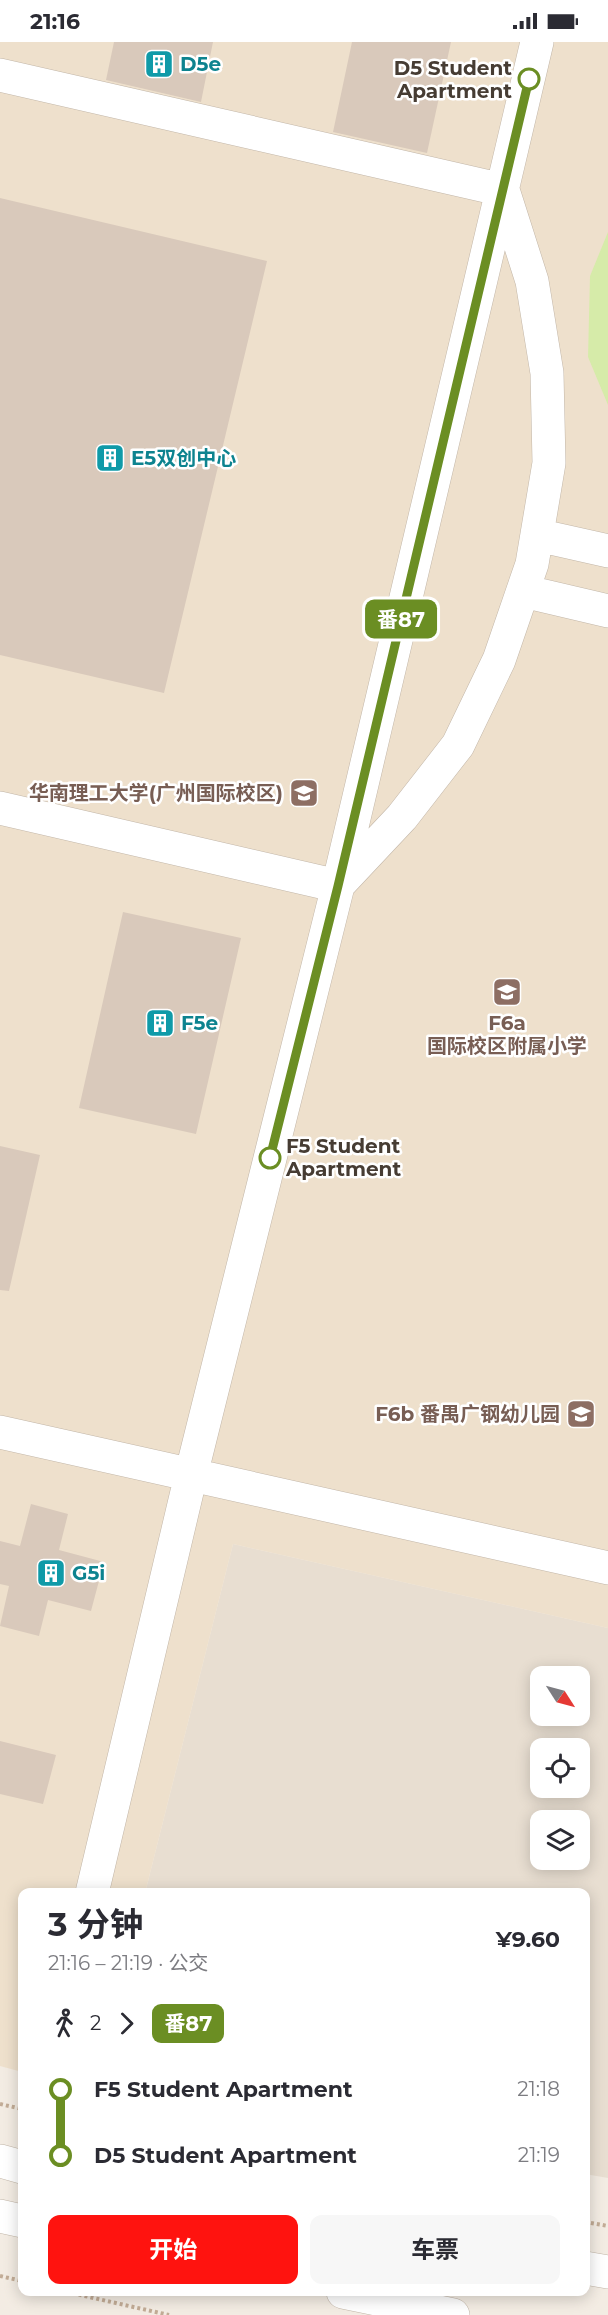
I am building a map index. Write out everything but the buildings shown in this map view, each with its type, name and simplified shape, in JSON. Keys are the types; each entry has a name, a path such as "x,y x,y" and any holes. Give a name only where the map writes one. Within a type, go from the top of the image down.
{"street":[{"path":"94,1888 191,1475 338,886 537,42"},
{"path":"0,75 503,190"},
{"path":"338,886 402,817 458,745 499,660 532,564 549,463 547,373 532,281 503,190"},
{"path":"537,535 608,551"},
{"path":"523,591 608,610"},
{"path":"0,808 338,886"},
{"path":"0,1432 608,1568"},
{"path":"0,2161 18,2166"},
{"path":"0,2216 18,2220"},
{"path":"590,2269 608,2272"},
{"path":"363,2296 453,2315"}],"path":[{"path":"0,2104 18,2108"},
{"path":"590,2223 608,2226"},
{"path":"0,2276 18,2280"},
{"path":"85,2296 169,2315"}],"shaded area":[{"name":"华南理工大学(广州国际校区)","path":"0,42 608,42 608,1628 233,1544 146,1888 18,1888 18,2071 0,2066"},
{"path":"233,1544 608,1628 608,2178 590,2175 590,1888 146,1888"}],"green space":[{"path":"608,232 608,405 588,357 590,276"}],"bus line":[{"name":"番87","path":"270,1158 338,886 529,79"}],"place":[{"name":"D5e","path":"159,64"},
{"name":"D5 Student Apartment","path":"529,79"},
{"name":"E5双创中心","path":"110,458"},
{"name":"华南理工大学(广州国际校区)","path":"304,793"},
{"name":"F6a 国际校区附属小学","path":"507,992"},
{"name":"F5e","path":"160,1023"},
{"name":"F5 Student Apartment","path":"270,1158"},
{"name":"F6b 番禺广钢幼儿园","path":"581,1414"},
{"name":"G5i","path":"51,1573"}]}
